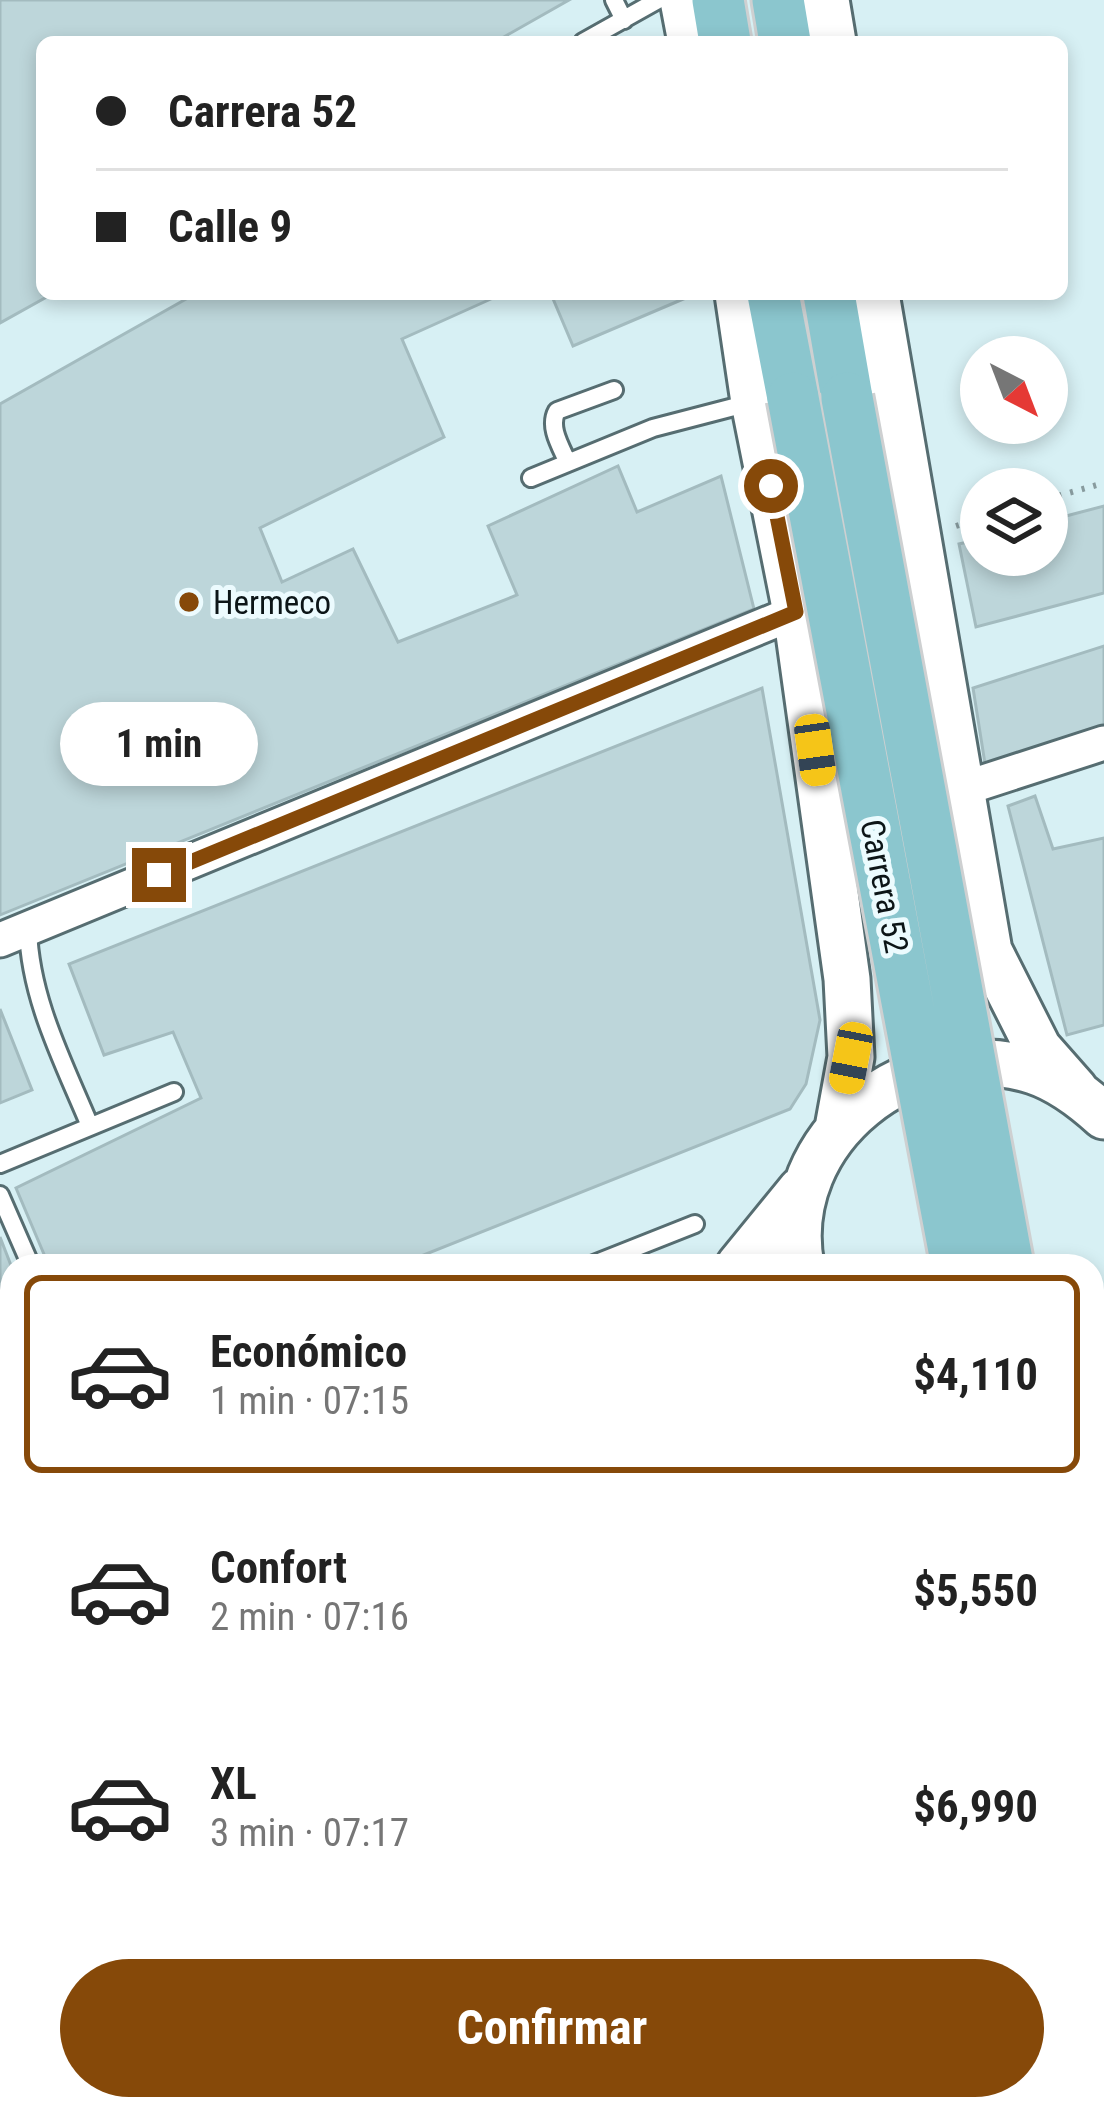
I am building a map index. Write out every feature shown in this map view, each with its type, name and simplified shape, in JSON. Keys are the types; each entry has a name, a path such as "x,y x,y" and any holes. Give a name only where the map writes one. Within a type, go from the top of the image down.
{"main road":[{"path":"718,0 724,36"},
{"path":"778,0 784,36"},
{"name":"Carrera 52","path":"772,300 774,400 953,1254"},
{"name":"Carrera 52","path":"830,300 1006,1254"}],"street":[{"path":"683,0 690,36"},
{"path":"826,0 832,36"},
{"path":"877,300 989,951 1039,1048 1089,1103"},
{"name":"Carrera 52","path":"743,309 774,400 796,612 847,979 851,1058 838,1128"},
{"path":"14,934 796,612"},
{"path":"962,789 1104,743"},
{"path":"847,979 909,1000 941,994 975,974 989,951"},
{"path":"749,1254 807,1183 838,1128 869,1098 907,1076 949,1064 993,1062 1035,1071 1089,1103"},
{"path":"799,1254 807,1183"}],"lane":[{"path":"614,0 624,20"},
{"path":"594,36 658,0"},
{"path":"568,463 555,430 557,411 614,390"},
{"path":"531,478 653,428 774,400"},
{"path":"14,934 90,1126"},
{"path":"0,1164 174,1092"},
{"path":"0,1195 26,1254"},
{"path":"619,1254 695,1224"}],"path":[{"path":"1068,494 1104,483"}],"building":[{"path":"0,0 569,0 506,36 36,36 36,300 41,300 0,323"},
{"name":"Hermeco","path":"184,300 489,300 402,339 444,437 260,528 282,582 353,549 398,642 517,595 488,526 618,466 637,512 721,476 754,609 0,915 0,404"},
{"path":"554,300 681,300 573,346"},
{"path":"1104,506 1104,593 976,627 966,576 1068,576 1068,515"},
{"path":"1104,646 1104,730 986,770 973,688"},
{"path":"762,688 820,1020 806,1084 790,1109 426,1254 44,1254 16,1188 201,1098 173,1032 104,1055 69,964"},
{"path":"1035,796 1053,849 1104,838 1104,1025 1067,1035 1008,806"},
{"path":"0,1009 32,1090 0,1103"}],"place":[{"name":"Hermeco","path":"189,602"}],"route":[{"path":"159,875 796,612 771,486"}]}
